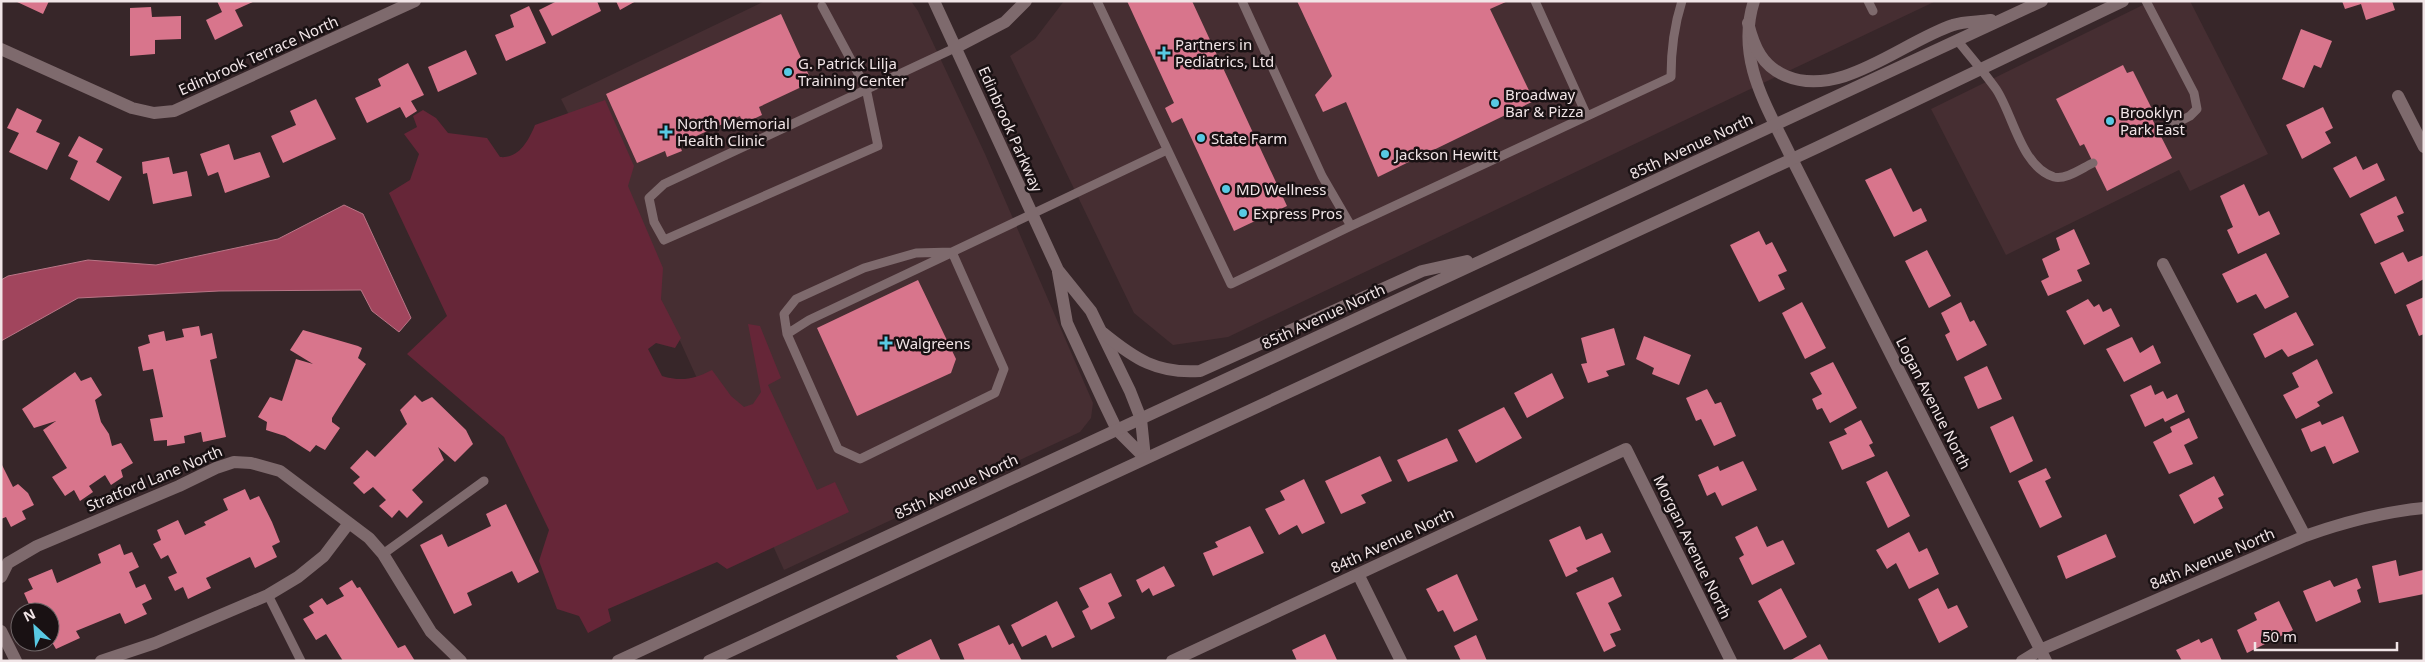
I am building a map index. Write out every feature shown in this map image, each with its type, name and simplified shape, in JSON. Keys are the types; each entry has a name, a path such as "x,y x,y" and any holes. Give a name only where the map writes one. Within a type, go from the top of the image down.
{"street":[{"name":"Edinbrook Terrace North","path":"1,49 132,108 154,112 174,111 415,1"},
{"name":"Edinbrook Parkway","path":"934,1 957,47 1058,270 1068,323 1117,430 1145,458"},
{"path":"957,47 1005,22 1026,1"},
{"name":"Logan Avenue North","path":"1754,1 1748,23 1747,38 1750,62 1776,125 2043,655"},
{"name":"85th Avenue North","path":"618,661 2042,1"},
{"path":"709,661 1981,71 2123,1"},
{"path":"1748,23 1752,39 1763,61 1789,77 1807,82 1822,82 1844,76 1954,24 2003,19"},
{"path":"2398,96 2424,147"},
{"path":"1103,333 1129,354 1156,368 1182,372 1200,371 1422,271 1492,256"},
{"path":"2163,264 2305,536"},
{"name":"Edinbrook Parkway","path":"1058,270 1092,311 1103,333 1141,419 1145,458"},
{"name":"84th Avenue North","path":"1172,661 1626,449"},
{"name":"Morgan Avenue North","path":"1626,449 1732,661"},
{"name":"Stratford Lane North","path":"1,577 8,563 36,546 179,486 216,468 234,462 251,463 280,471 369,538 383,554 431,632 461,661"},
{"name":"84th Avenue North","path":"2022,661 2043,655 2305,536 2338,524 2387,512 2424,508"},
{"path":"101,661 155,643 268,595 298,577 324,556 350,523"},
{"path":"1358,574 1401,661"},
{"path":"1,631 16,661"}],"lane":[{"path":"1096,1 1231,284 1671,77 1673,36 1682,1"},
{"path":"1242,1 1322,176 1351,226"},
{"path":"1535,1 1587,116"},
{"path":"1868,1 1873,11"},
{"path":"2146,1 2194,93 2197,109 2190,116 2159,132"},
{"path":"822,6 866,88 878,146 664,240 654,222 649,198 664,184 866,88 957,47"},
{"path":"1957,40 1996,90 2026,151 2042,172 2055,177 2063,177 2093,163"},
{"path":"787,334 809,320 1167,150"},
{"path":"952,252 1004,369 995,393 860,459 838,449 787,334 784,314 796,299 864,268 916,253 952,252"},
{"path":"383,554 484,481"},
{"path":"268,595 301,661"}],"shaded area":[{"path":"765,1 911,1 918,11 985,154 1093,403 1091,418 1080,432 784,570 661,299 561,99"},
{"path":"1064,1 1936,1 1228,337 1173,345 1134,313 1010,56 1035,39"},
{"path":"2151,1 2190,1 2268,154 2190,191 2179,170 2006,255 1931,109"},
{"path":"605,100 634,166 628,186 663,268 661,299 681,338 675,348 656,343 648,349 662,376 688,379 712,370 731,396 744,407 753,404 761,392 748,324 760,326 781,378 768,385 817,490 835,482 849,512 727,569 717,562 608,609 611,621 588,633 579,616 557,609 539,561 549,530 504,437 407,354 447,316 389,193 410,180 419,154 404,134 417,127 413,116 423,110 436,118 448,133 487,138 500,157 507,157 518,152 530,137 535,125"},
{"path":"344,205 363,214 411,318 399,332 372,311 361,290 219,291 78,298 1,341 1,280 8,276 88,260 156,265 278,239"}],"building":[{"path":"15,1 49,1 43,14"},
{"path":"217,1 255,1 235,10 243,26 215,40 206,20 222,12"},
{"path":"557,1 597,1 601,11 552,36 539,10"},
{"path":"616,1 636,1 620,10"},
{"path":"1127,1 1192,1 1287,206 1234,231 1182,118 1172,123 1165,108 1174,103"},
{"path":"1297,1 1508,1 1490,9 1534,101 1378,177 1346,102 1323,112 1315,95 1332,76"},
{"path":"2342,1 2392,1 2395,10 2366,20 2361,4 2345,9"},
{"path":"529,6 546,43 506,61 495,35 514,27 510,15"},
{"path":"151,7 152,17 181,16 181,39 155,40 155,54 130,56 130,8"},
{"path":"781,14 812,82 759,107 762,115 743,124 740,116 679,144 682,151 667,157 665,151 637,163 606,94"},
{"path":"2301,29 2332,41 2321,68 2314,65 2304,88 2282,79"},
{"path":"466,50 477,74 438,92 428,67"},
{"path":"408,63 424,95 411,101 417,111 406,118 400,107 367,123 355,98 381,86 378,79"},
{"name":"Brooklyn Park East","path":"2123,65 2127,73 2133,71 2152,109 2148,111 2172,158 2107,191 2084,144 2080,146 2056,99"},
{"path":"316,99 336,139 283,163 271,136 296,125 290,111"},
{"path":"2323,107 2333,128 2325,132 2331,143 2302,159 2286,125"},
{"path":"17,108 42,120 36,132 60,143 47,170 9,152 19,133 7,128"},
{"path":"79,136 103,149 96,162 122,177 109,201 70,179 78,161 68,156"},
{"path":"229,144 234,160 260,152 270,177 225,193 218,172 208,176 200,154"},
{"path":"2356,156 2363,170 2377,163 2385,180 2350,198 2333,168"},
{"path":"169,157 173,174 187,171 192,196 153,204 147,173 143,174 142,162"},
{"path":"1891,168 1913,212 1921,208 1927,221 1894,237 1865,180"},
{"path":"2244,184 2259,216 2269,211 2280,234 2238,254 2227,230 2233,227 2220,196"},
{"path":"2396,196 2404,213 2397,216 2404,231 2375,244 2360,214"},
{"path":"2074,229 2090,264 2077,270 2082,281 2048,296 2041,281 2049,277 2042,259 2060,250 2056,238"},
{"path":"1759,231 1766,245 1772,242 1787,271 1778,275 1785,289 1759,302 1730,245"},
{"path":"1927,250 1951,296 1929,308 1905,261"},
{"path":"2403,252 2408,262 2424,255 2424,279 2395,294 2380,263"},
{"path":"2266,253 2289,297 2265,309 2256,294 2237,303 2222,274"},
{"name":"Walgreens","path":"918,280 956,359 951,373 857,416 817,328"},
{"path":"2424,297 2424,334 2419,336 2406,305"},
{"path":"2088,299 2094,307 2099,304 2103,312 2111,308 2120,326 2084,345 2066,311"},
{"path":"1802,302 1826,348 1805,359 1782,313"},
{"path":"1961,302 1970,322 1974,320 1987,345 1957,361 1945,335 1950,332 1941,313"},
{"path":"2296,312 2314,345 2288,357 2282,349 2265,358 2253,334"},
{"path":"199,326 201,336 212,333 217,358 210,360 226,437 203,442 201,432 184,436 185,443 167,446 167,440 154,441 150,419 163,417 153,369 143,371 138,347 150,343 148,335 164,331 166,341 184,337 182,329"},
{"path":"1614,328 1625,365 1606,371 1609,376 1588,383 1581,364 1587,363 1581,338"},
{"path":"303,330 362,348 358,358 366,364 332,418 332,422 340,428 325,450 316,445 310,452 285,436 266,430 267,422 258,417 270,397 282,401 296,359 313,364 290,350"},
{"path":"1644,336 1691,355 1679,385 1652,374 1654,368 1636,359"},
{"path":"2132,337 2140,353 2153,345 2161,363 2124,382 2106,349"},
{"path":"2317,359 2333,393 2317,402 2320,406 2296,419 2283,395 2299,387 2292,373"},
{"path":"1833,362 1857,408 1830,423 1822,408 1817,410 1812,399 1822,394 1810,373"},
{"path":"1987,366 2002,399 1978,409 1964,377"},
{"path":"75,372 81,381 91,377 102,395 95,400 101,422 109,434 112,446 121,443 133,463 121,470 123,477 111,485 105,475 89,486 93,492 80,501 74,490 65,496 52,477 67,468 43,430 56,421 34,428 22,409"},
{"path":"1552,373 1564,398 1527,418 1514,393"},
{"path":"2151,385 2155,395 2163,391 2167,399 2177,394 2185,412 2165,422 2163,418 2145,427 2130,395"},
{"path":"1707,389 1715,404 1721,402 1736,436 1714,446 1701,419 1696,421 1686,398"},
{"path":"415,395 422,402 432,397 466,430 473,444 455,462 438,447 444,460 412,490 423,502 407,518 399,510 392,518 379,506 386,500 373,487 364,494 353,483 360,477 350,468 367,450 375,457 407,424 400,410"},
{"path":"1504,407 1522,438 1476,463 1458,430"},
{"path":"2013,416 2033,461 2010,473 1990,427"},
{"path":"2343,416 2359,452 2333,464 2325,446 2311,452 2301,429 2320,421 2322,425"},
{"path":"2189,418 2198,438 2184,445 2193,464 2169,474 2153,442 2172,432 2170,427"},
{"path":"1861,420 1873,443 1869,445 1875,456 1842,470 1829,442 1847,434 1844,429"},
{"path":"1447,438 1458,461 1408,482 1397,460"},
{"path":"1380,456 1392,481 1361,495 1366,503 1341,514 1325,481"},
{"path":"1743,461 1757,490 1722,506 1715,492 1707,496 1698,475 1718,466 1720,471"},
{"path":"1,463 13,487 18,484 28,493 34,505 22,511 26,519 11,527 6,517 1,519"},
{"path":"2046,468 2051,478 2045,481 2062,517 2040,528 2018,481"},
{"path":"1887,471 1910,516 1888,528 1866,482"},
{"path":"2214,476 2224,495 2218,498 2223,508 2194,524 2179,495"},
{"path":"1304,479 1325,523 1302,534 1297,525 1279,535 1265,509 1285,500 1280,491"},
{"path":"245,489 250,500 259,496 272,522 280,542 272,546 277,557 255,568 250,557 206,578 211,588 188,599 183,587 175,591 168,577 177,573 168,555 161,559 153,544 161,540 157,530 178,520 185,535 206,525 204,522 228,510 223,499"},
{"path":"506,504 539,572 518,583 512,571 467,593 472,605 454,614 420,545 442,534 448,547 491,526 486,514"},
{"path":"1250,526 1264,553 1213,576 1203,553 1218,547 1215,542"},
{"path":"1580,526 1586,540 1602,533 1611,552 1576,568 1578,571 1566,577 1549,540"},
{"path":"1757,526 1767,547 1783,540 1795,564 1752,585 1739,558 1744,555 1735,537"},
{"path":"1909,532 1919,552 1927,548 1939,574 1909,589 1896,563 1887,569 1876,550"},
{"path":"2106,534 2116,557 2066,579 2057,556"},
{"path":"120,544 124,555 132,552 139,567 129,572 136,588 145,584 152,599 142,604 147,614 125,624 120,613 76,631 80,638 60,647 60,602 28,602 24,593 33,589 28,579 52,569 57,583 101,563 98,554"},
{"path":"2396,560 2399,576 2423,570 2424,594 2379,603 2372,566"},
{"path":"1164,566 1175,586 1153,596 1149,588 1142,593 1136,580"},
{"path":"1111,573 1122,596 1108,603 1115,618 1091,630 1082,611 1089,607 1079,588"},
{"path":"1457,574 1478,620 1454,632 1443,610 1438,612 1426,589"},
{"path":"1613,577 1622,596 1608,603 1621,630 1610,634 1616,646 1604,652 1576,593"},
{"path":"2357,578 2361,588 2357,590 2361,602 2316,622 2303,591 2330,580 2334,587"},
{"path":"352,580 357,588 360,587 398,648 405,645 415,661 343,661 326,634 316,640 303,619 314,613 309,606 322,598 327,605 344,596 339,588"},
{"path":"1781,588 1807,637 1784,650 1758,601"},
{"path":"1938,588 1948,609 1957,605 1968,627 1939,643 1918,599"},
{"path":"1057,601 1075,637 1052,648 1046,635 1022,647 1011,625"},
{"path":"2279,601 2293,630 2247,653 2237,630 2257,620 2254,613"},
{"path":"999,625 1009,645 1013,643 1022,661 965,661 958,644"},
{"path":"1325,634 1337,660 1297,661 1292,650"},
{"path":"1476,635 1487,661 1461,661 1454,646"},
{"path":"2212,638 2222,661 2182,661 2176,650 2199,639 2201,643"},
{"path":"931,639 941,661 899,661 896,656"},
{"path":"1820,644 1829,661 1789,661"}],"place":[{"name":"Partners in Pediatrics, Ltd","path":"1164,53"},
{"name":"G. Patrick Lilja Training Center","path":"788,72"},
{"name":"Broadway Bar & Pizza","path":"1495,103"},
{"name":"Brooklyn Park East","path":"2110,121"},
{"name":"North Memorial Health Clinic","path":"666,132"},
{"name":"State Farm","path":"1201,138"},
{"name":"Jackson Hewitt","path":"1385,154"},
{"name":"MD Wellness","path":"1226,189"},
{"name":"Express Pros","path":"1243,213"},
{"name":"Walgreens","path":"886,343"}]}
